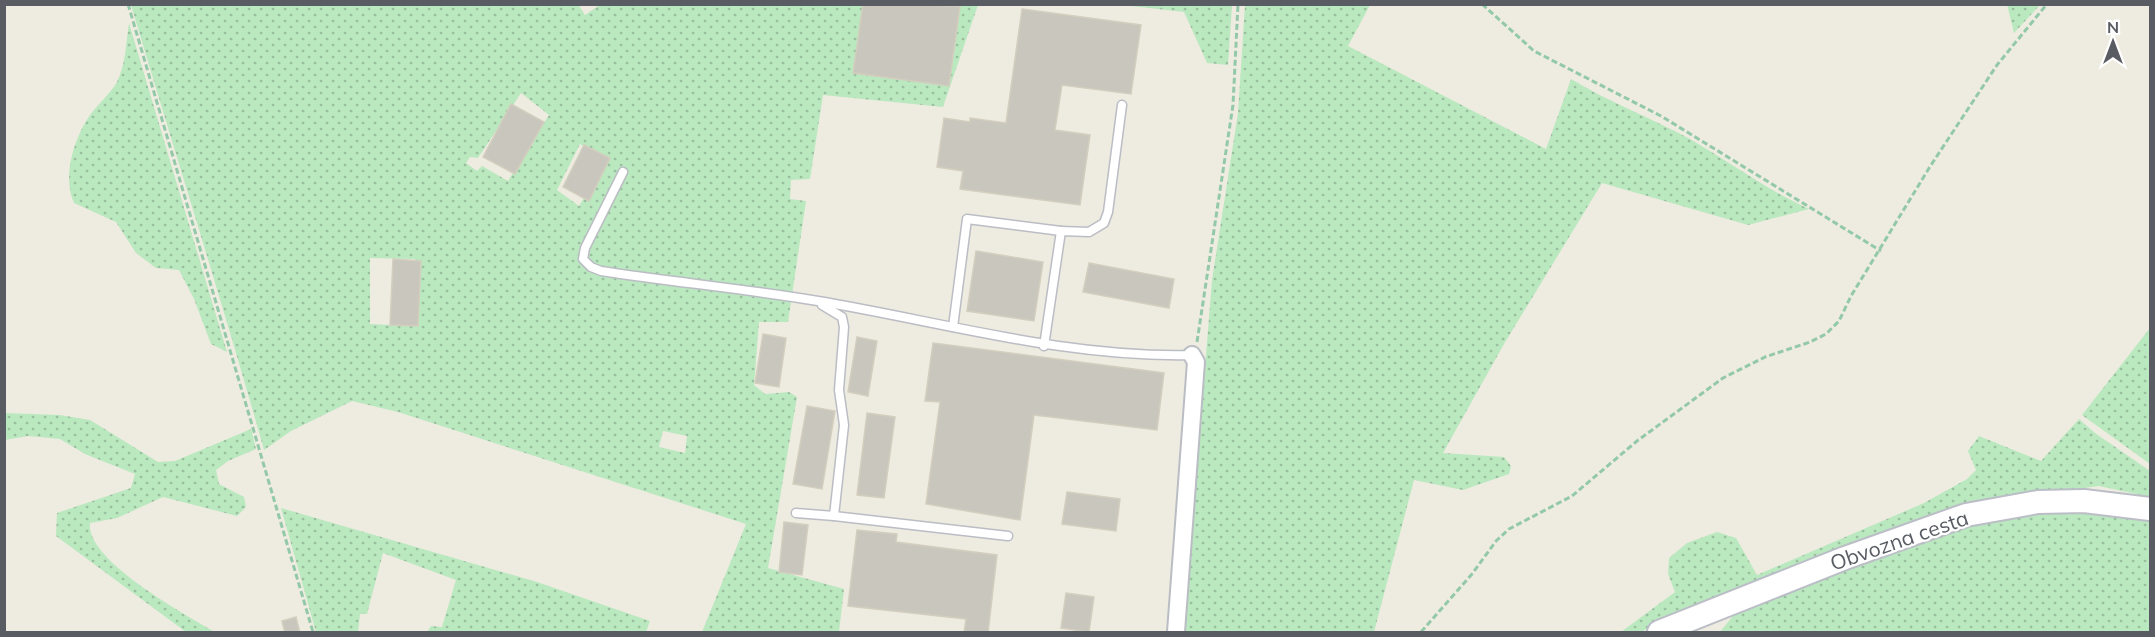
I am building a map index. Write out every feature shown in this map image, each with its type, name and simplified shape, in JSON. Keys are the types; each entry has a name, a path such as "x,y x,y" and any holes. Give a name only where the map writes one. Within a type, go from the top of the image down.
{"street":[{"path":"1176,633 1194,356"},
{"name":"Obvozna cesta","path":"1659,633 1845,558 1966,515 2038,502 2084,501 2151,509"}],"lane":[{"path":"953,327 967,219 1061,231 1089,232 1104,224 1108,212 1122,105"},
{"path":"623,172 585,248 583,259 591,267 601,271 817,301 1044,346 1152,356 1194,356"},
{"path":"1044,346 1061,231"},
{"path":"817,301 842,318 844,327 839,390 844,424 834,516"},
{"path":"796,513 1008,536"}],"path":[{"path":"128,4 313,633"},
{"path":"1194,356 1233,105 1238,4"},
{"path":"1482,4 1534,51 1660,116 1881,251"},
{"path":"1421,633 1428,621 1472,574 1496,540 1509,529 1572,496 1637,441 1723,378 1765,357 1810,342 1826,334 1839,321 1851,296 1881,251 1931,165 1997,65 2047,4"}],"green space":[{"path":"578,4 585,15 601,4 978,5 943,107 823,95 810,179 791,180 790,199 806,201 788,322 759,322 754,385 765,394 789,392 797,397 768,568 844,589 839,632 702,632 746,524 398,412 352,401 291,431 264,450 131,5","holes":["521,93 549,115 508,181 482,166 477,171 466,163 470,157 478,158","580,144 606,162 579,206 557,190","370,258 415,259 412,326 370,324","663,431 687,436 685,453 659,447"]},
{"path":"2007,4 2040,4 2040,5 2014,33"},
{"path":"1123,5 1232,5 1228,65 1207,63 1184,12"},
{"path":"1245,5 1370,5 1348,46 1546,149 1571,79 1690,139 1763,185 1809,209 1748,225 1602,183 1504,344 1443,453 1504,457 1511,466 1509,474 1463,490 1414,480 1374,632 1184,632 1212,280 1238,113"},
{"path":"129,23 227,352 211,344 194,299 179,270 156,268 136,253 116,222 74,203 71,193 70,170 75,146 84,124 117,82 124,60"},
{"path":"2150,328 2150,464 2082,415"},
{"path":"5,413 60,415 90,420 158,462 175,461 251,429 256,449 228,461 216,470 219,484 244,497 246,507 237,516 163,497 117,518 90,523 93,538 103,553 120,569 161,600 215,632 186,632 56,536 57,513 131,488 135,474 85,454 60,439 28,436 5,440"},
{"path":"2079,419 2095,433 2150,471 2150,497 2099,486 1994,500 1864,543 1640,632 1621,632 1675,592 1668,574 1669,558 1687,543 1717,532 1736,538 1757,575 1924,503 1967,479 1976,470 1968,451 1979,436 2041,461"},
{"path":"281,508 537,582 650,621 646,632 427,632 431,626 442,627 456,580 383,553 367,614 360,614 358,632 316,632"},
{"path":"2081,509 2150,518 2150,632 1720,632 1736,612 1869,559 1972,524 2025,513"}],"building":[{"path":"863,4 960,6 949,86 853,73"},
{"path":"1022,9 1141,25 1131,94 1062,85 1055,130 1090,135 1080,205 960,189 963,171 937,167 944,118 970,122 970,118 1006,123"},
{"path":"511,104 544,122 515,174 483,157"},
{"path":"584,145 610,158 589,201 563,187"},
{"path":"976,251 1043,262 1034,321 967,311"},
{"path":"393,259 421,261 418,326 390,325"},
{"path":"1089,263 1174,279 1169,308 1083,292"},
{"path":"763,334 786,338 779,387 755,383"},
{"path":"857,337 877,341 868,396 848,392"},
{"path":"933,343 1164,373 1157,430 1034,415 1020,520 926,504 940,402 925,401"},
{"path":"807,406 835,411 822,489 793,484"},
{"path":"867,413 895,417 884,498 857,495"},
{"path":"1067,492 1120,499 1116,531 1062,524"},
{"path":"784,522 808,525 802,575 779,572"},
{"path":"857,530 897,534 896,542 997,555 988,633 964,633 966,619 848,606"},
{"path":"1066,593 1094,597 1089,632 1061,628"},
{"path":"296,617 300,633 285,633 282,621"}]}
